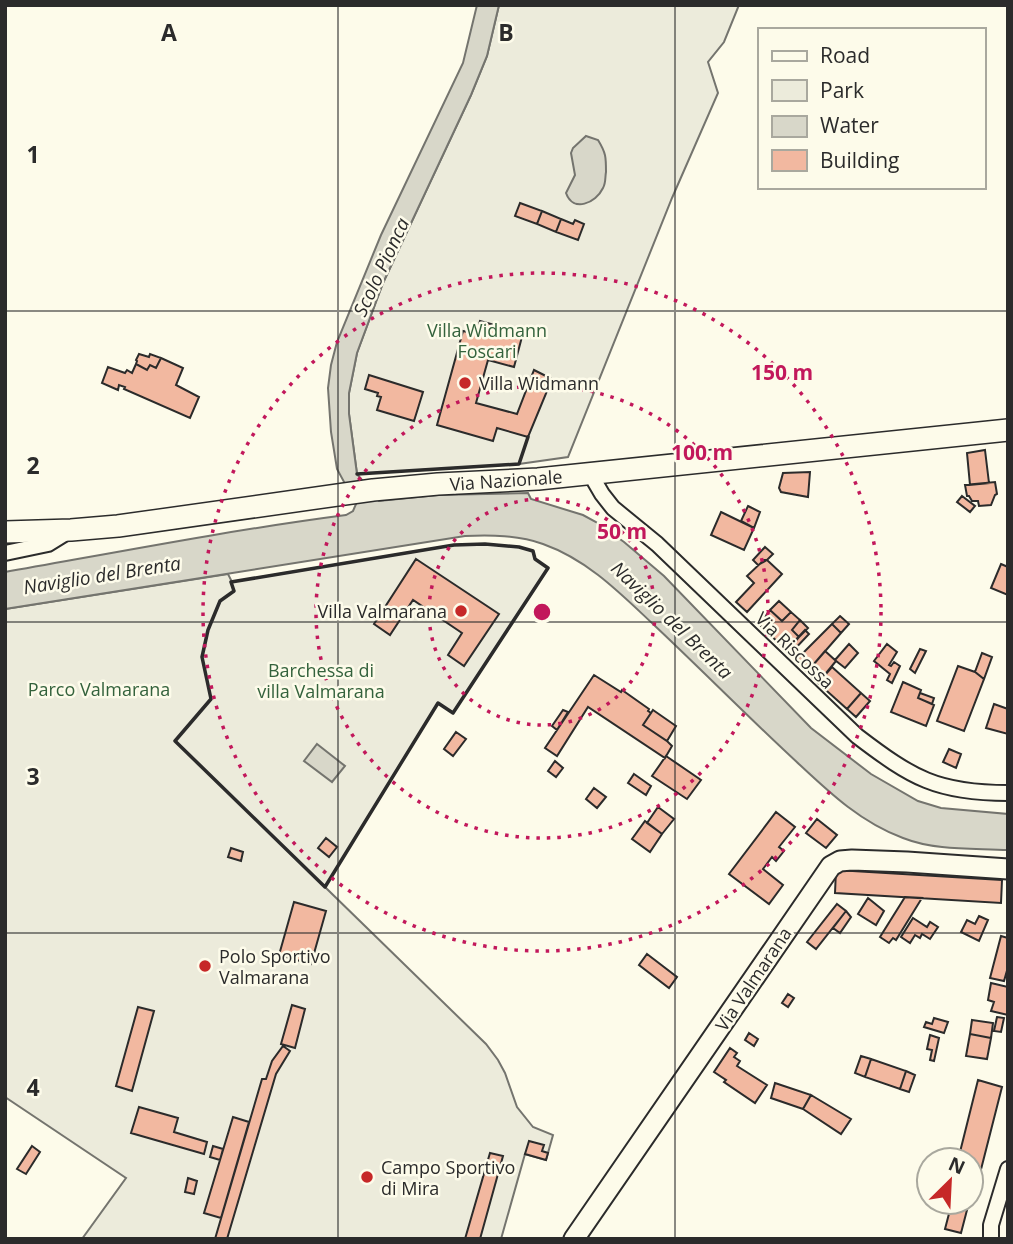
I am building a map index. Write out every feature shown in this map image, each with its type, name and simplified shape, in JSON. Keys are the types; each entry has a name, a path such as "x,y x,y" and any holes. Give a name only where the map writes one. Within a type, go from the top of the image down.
{"main road":[{"name":"Via Nazionale","path":"5,532 118,526 373,490 593,473 1008,430"}],"street":[{"name":"Via Riscossa","path":"593,473 595,482 613,508 657,544 857,736 888,760 929,783 961,790 1008,793"},
{"path":"5,553 48,544 71,530"},
{"name":"Via Valmarana","path":"574,1239 831,866 840,861 852,860 1008,869"},
{"path":"991,1239 991,1225 1008,1169"}],"green space":[{"name":"Villa Widmann Foscari","path":"499,5 739,5 724,42 708,62 718,93 672,198 568,457 519,464 357,474 349,393 357,353 383,283 487,56"},
{"path":"485,544 533,551 535,559 548,568 453,713 438,703 325,887 486,1044 505,1073 517,1107 533,1127 553,1135 546,1160 525,1154 501,1239 82,1239 126,1178 5,1097 5,609 228,574 232,582 454,545"}],"water":[{"path":"477,5 499,5 487,56 383,283 357,353 349,393 349,414 357,474 379,501 438,495 528,493 531,499 583,515 596,522 664,576 811,728 871,774 918,801 941,808 1008,814 1008,850 928,845 888,832 861,816 812,776 616,590 575,559 534,541 504,536 465,536 5,609 5,572 217,534 346,515 353,511 356,504 337,469 331,432 328,388 331,365 337,342 381,235 463,63"},
{"path":"586,136 598,140 603,148 606,172 600,193 590,201 579,204 569,199 566,193 575,175 571,153"},
{"path":"317,744 345,766 332,782 304,761"}],"building":[{"path":"520,203 542,211 537,224 515,216"},
{"path":"542,211 561,219 556,232 537,224"},
{"path":"561,219 573,224 575,220 584,224 578,240 556,232"},
{"name":"Villa Widmann","path":"480,321 523,333 514,367 488,360 476,403 517,414 534,370 552,379 528,437 497,428 493,441 437,425 463,331 476,334"},
{"path":"139,354 161,358 156,368 150,365 147,370 136,364"},
{"path":"161,358 183,368 176,385 199,397 190,418 124,389 125,387 119,385 118,390 102,383 108,367 132,373 136,364 147,370 150,365 156,368"},
{"path":"369,375 423,392 414,421 377,410 381,397 377,396 378,393 365,389"},
{"path":"985,450 989,483 970,485 967,453"},
{"path":"810,472 808,497 781,492 779,488 783,473"},
{"path":"995,482 997,494 991,505 979,506 978,501 972,501 967,496 965,485"},
{"path":"962,496 975,506 970,512 957,502"},
{"path":"748,506 760,512 754,528 741,521"},
{"path":"721,512 754,528 744,550 711,535"},
{"path":"765,547 773,554 758,565 753,560"},
{"name":"Villa Valmarana","path":"416,559 499,614 464,666 448,655 462,633 413,600 390,635 374,624"},
{"path":"764,560 782,574 747,612 736,602 754,583 747,576"},
{"path":"1001,564 1008,567 1008,595 991,588"},
{"path":"779,601 791,612 782,621 770,610"},
{"path":"770,610 782,621 791,612 800,620 792,630 799,637 794,643 786,635 779,643 769,634 776,627 765,616"},
{"path":"765,616 776,627 769,634 758,623"},
{"path":"840,616 849,624 841,633 832,624"},
{"path":"800,620 808,628 799,637 792,630"},
{"path":"832,624 841,633 807,672 796,660"},
{"path":"805,630 809,634 791,653 786,650"},
{"path":"786,635 794,643 786,650 779,643"},
{"path":"849,644 858,653 845,668 836,661 818,683 807,672 825,651 835,660"},
{"path":"887,644 897,652 889,665 894,662 900,666 892,683 887,680 890,674 874,661"},
{"path":"920,649 926,651 915,673 910,669"},
{"path":"982,653 992,657 984,679 975,672"},
{"path":"958,666 975,672 984,679 964,731 937,721"},
{"path":"832,667 861,693 847,709 818,683"},
{"path":"594,675 649,709 651,713 643,725 672,746 665,758 588,707 557,756 545,748"},
{"path":"903,682 921,690 918,698 934,705 926,726 891,712"},
{"path":"861,693 870,701 856,717 847,709"},
{"path":"920,693 934,698 932,704 918,698"},
{"path":"994,704 1008,709 1008,734 986,728"},
{"path":"563,710 568,712 557,730 552,726"},
{"path":"653,710 676,726 667,741 643,725"},
{"path":"456,732 466,739 453,756 444,749"},
{"path":"949,749 961,754 956,768 943,762"},
{"path":"666,756 701,780 687,799 652,776"},
{"path":"555,761 563,768 556,777 548,771"},
{"path":"634,774 651,786 646,795 628,783"},
{"path":"594,788 606,797 597,808 586,799"},
{"path":"658,807 674,819 662,834 647,823"},
{"path":"776,812 795,827 779,847 784,851 776,861 772,857 763,869 783,885 769,904 729,874"},
{"path":"817,819 837,835 826,848 806,833"},
{"path":"645,821 662,834 650,852 632,839"},
{"path":"326,838 337,847 329,857 318,848"},
{"path":"231,848 243,852 241,861 228,857"},
{"path":"836,870 1002,880 1001,903 835,893"},
{"path":"905,897 922,898 896,940 893,938 889,943 880,937"},
{"path":"868,898 884,911 876,925 858,914"},
{"path":"294,902 326,911 311,964 279,955"},
{"path":"837,904 846,911 816,949 807,942"},
{"path":"846,911 851,917 840,933 833,928"},
{"path":"979,916 988,920 979,941 961,932 967,920 975,924"},
{"path":"913,918 927,927 930,922 938,927 930,939 922,934 920,938 915,935 910,943 901,937"},
{"path":"1001,936 1008,938 1008,967 1004,981 990,978"},
{"path":"647,954 677,977 669,988 639,965"},
{"path":"991,983 1008,987 1008,1015 991,1011 994,1002 988,1000"},
{"path":"788,994 794,998 788,1007 782,1003"},
{"path":"292,1005 305,1009 295,1048 281,1044"},
{"path":"138,1007 154,1011 132,1091 116,1086"},
{"path":"997,1017 1004,1018 1001,1032 994,1031"},
{"path":"934,1018 948,1022 944,1033 924,1027 926,1022 932,1024"},
{"path":"972,1020 993,1023 991,1038 970,1034"},
{"path":"749,1033 758,1039 754,1046 745,1040"},
{"path":"970,1034 991,1038 987,1059 966,1056"},
{"path":"930,1035 939,1038 934,1061 930,1060 932,1050 927,1049"},
{"path":"283,1046 290,1051 276,1074 227,1239 215,1239 262,1079 266,1079 272,1061"},
{"path":"730,1048 737,1053 734,1057 740,1061 737,1066 767,1085 755,1103 714,1072"},
{"path":"861,1056 871,1059 865,1077 855,1073"},
{"path":"871,1059 906,1071 900,1089 865,1077"},
{"path":"906,1071 915,1075 909,1092 900,1089"},
{"path":"978,1080 1002,1087 985,1154 985,1146 962,1146"},
{"path":"775,1083 811,1095 803,1109 771,1098"},
{"path":"811,1095 851,1119 841,1134 803,1109"},
{"path":"139,1107 178,1118 174,1132 207,1142 204,1154 131,1133"},
{"path":"233,1117 249,1122 221,1218 204,1213"},
{"path":"529,1141 544,1145 542,1151 548,1153 546,1160 525,1154"},
{"path":"32,1146 40,1152 26,1174 17,1169"},
{"path":"213,1146 223,1149 220,1160 210,1157"},
{"path":"490,1153 503,1156 480,1239 465,1239"},
{"path":"188,1178 197,1181 194,1194 185,1192"},
{"path":"948,1216 965,1216 961,1233 945,1229"}],"wall":[{"path":"357,474 519,464 528,437"},
{"path":"485,544 533,551 535,559 548,568 453,713 438,703 325,887 175,741 211,699 202,657 208,630 220,601 234,591 231,582 454,545 485,544"}],"place":[{"name":"Villa Widmann","path":"465,383"},
{"name":"Villa Valmarana","path":"461,611"},
{"name":"Polo Sportivo Valmarana","path":"205,966"},
{"name":"Campo Sportivo di Mira","path":"367,1177"}],"water label":[{"name":"Scolo Pionca","path":"381,267"},
{"name":"Naviglio del Brenta","path":"102,575"},
{"name":"Naviglio del Brenta","path":"672,620"}],"park label":[{"name":"Barchessa di villa Valmarana","path":"321,680"},
{"name":"Parco Valmarana","path":"99,689"}]}
